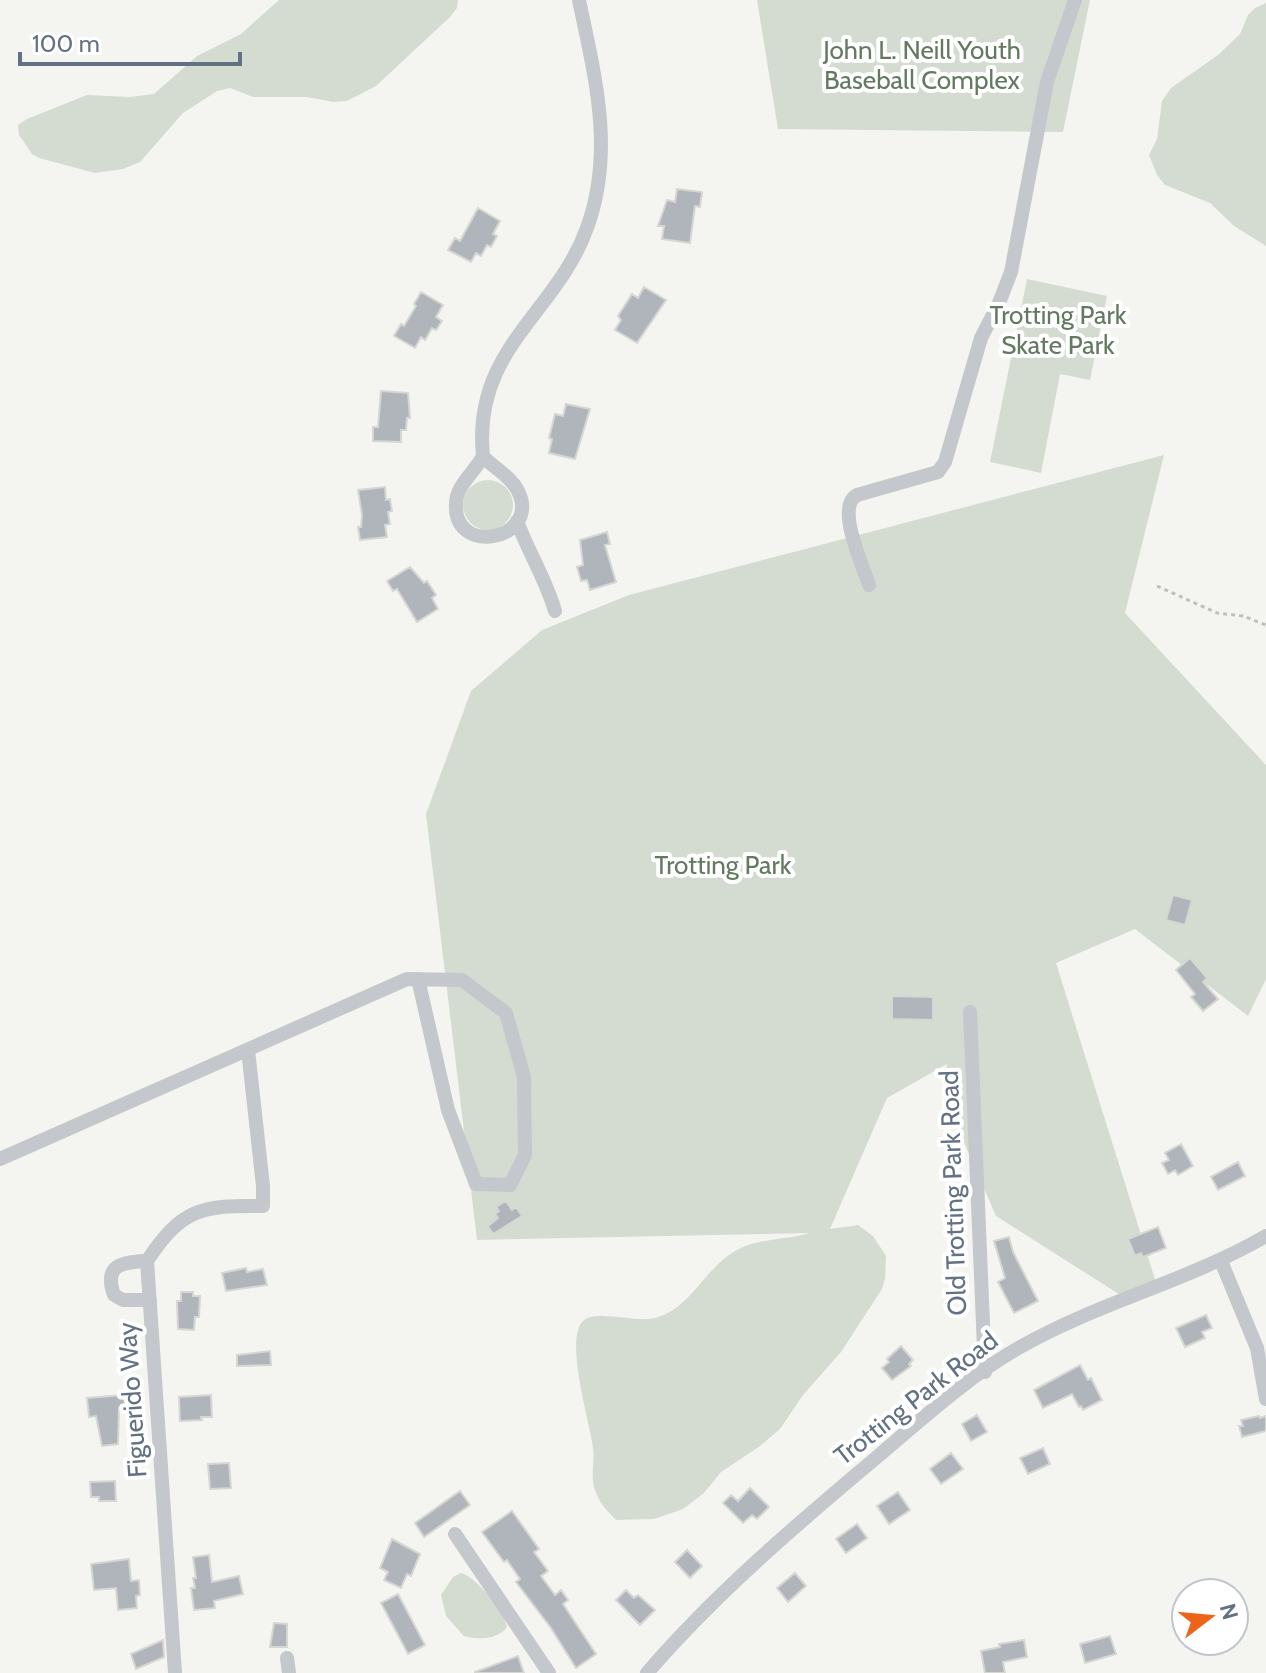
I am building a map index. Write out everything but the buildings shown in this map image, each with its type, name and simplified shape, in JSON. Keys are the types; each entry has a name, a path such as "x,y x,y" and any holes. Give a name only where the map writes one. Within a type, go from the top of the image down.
{"street":[{"path":"483,456 516,486 521,504 517,521 504,534 487,538 470,532 459,519 455,502 483,456 485,404 510,344 555,285 580,245 598,190 603,150 600,102 579,0"},
{"path":"869,585 849,523 848,506 857,495 938,472 945,462 981,338 1011,272 1047,82 1075,0"},
{"path":"517,521 525,543 544,576 555,611"},
{"path":"0,1159 407,979 418,979 462,980 506,1013 524,1077 525,1155 510,1185 476,1184 448,1110 418,979"},
{"name":"Old Trotting Park Road","path":"970,1012 985,1372"},
{"path":"150,1300 123,1300 114,1295 111,1275 116,1267 147,1261 166,1234 187,1217 208,1208 263,1206 248,1050"},
{"name":"Trotting Park Road","path":"647,1673 737,1577 899,1439 1020,1347 1221,1261 1266,1236"},
{"name":"Figuerido Way","path":"147,1261 175,1673"},
{"path":"1221,1261 1257,1348 1266,1399"},
{"path":"455,1534 549,1673"}],"path":[{"path":"1157,586 1217,613 1243,616 1266,625"}],"green space":[{"path":"279,0 458,0 457,8 450,17 376,86 347,101 253,97 230,88 217,91 183,113 140,162 123,169 95,173 39,158 32,154 19,135 18,125 27,119 87,95 130,97 154,94 197,56 241,34"},
{"name":"John L. Neill Youth Baseball Complex","path":"757,0 1090,0 1063,132 778,129"},
{"path":"1266,3 1266,246 1234,226 1210,203 1165,185 1149,155 1157,139 1162,101 1171,88 1218,55 1240,34 1248,15"},
{"name":"Trotting Park Skate Park","path":"1027,279 1107,296 1090,380 1060,374 1041,473 990,462"},
{"name":"Trotting Park","path":"1164,455 1125,613 1266,765 1266,979 1248,1016 1135,929 1056,963 1158,1289 1125,1298 996,1216 943,1094 947,1064 887,1098 830,1229 858,1225 873,1236 886,1256 882,1289 841,1352 803,1395 780,1429 721,1472 704,1493 683,1509 654,1519 616,1520 601,1502 594,1485 593,1448 577,1363 578,1331 583,1321 597,1316 655,1318 677,1307 719,1263 739,1249 758,1242 810,1233 477,1240 426,814 471,691 542,630 629,595"},
{"path":"488,480 505,488 513,505 505,522 488,530 471,522 463,505 471,488"},
{"path":"461,1573 481,1587 495,1604 505,1620 507,1627 503,1631 493,1637 464,1636 446,1616 441,1595 453,1577"}]}
